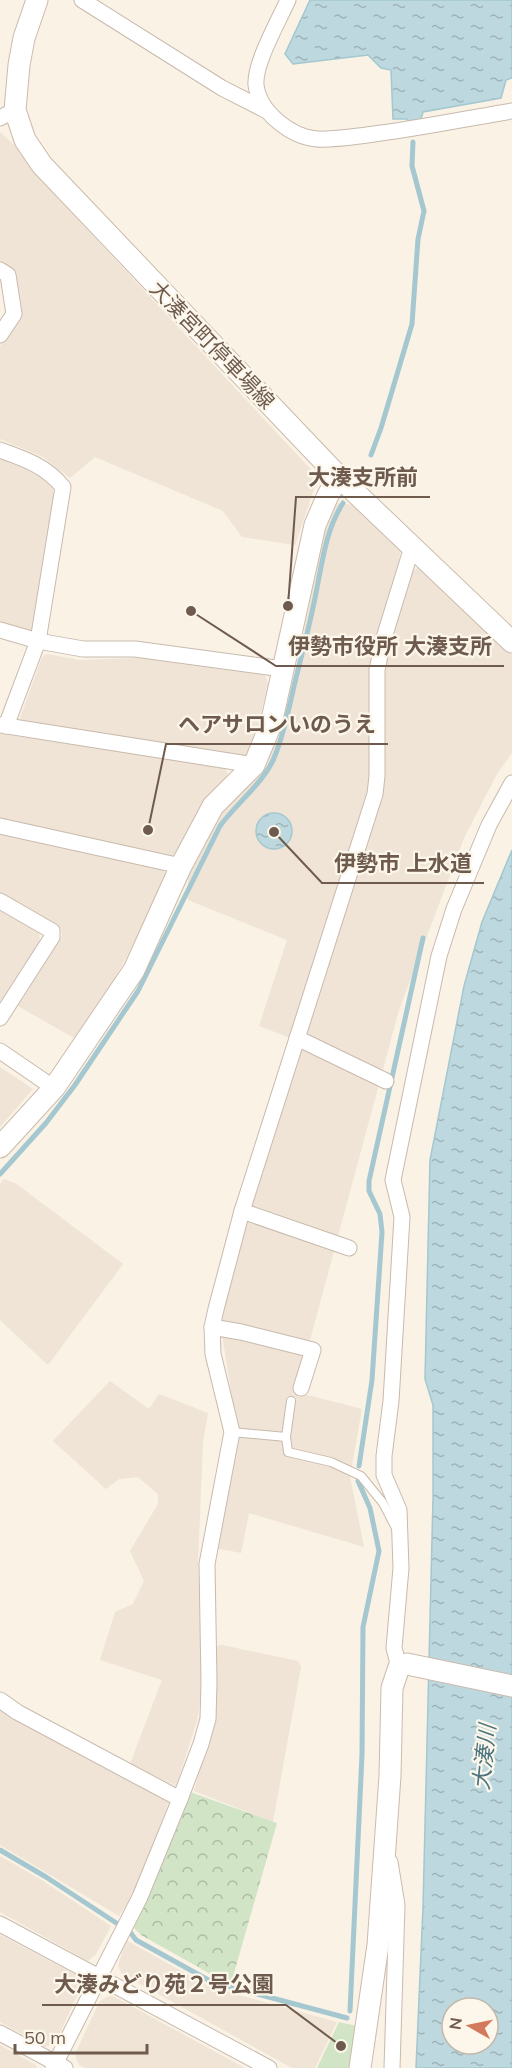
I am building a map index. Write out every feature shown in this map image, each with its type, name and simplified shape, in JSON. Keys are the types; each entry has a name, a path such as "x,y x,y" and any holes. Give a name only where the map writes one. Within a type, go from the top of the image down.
{"street":[{"path":"82,0 222,88 265,110 290,131 318,139 411,129 512,111"},
{"path":"265,110 256,84 259,65 288,0"},
{"name":"大湊宮町停車場線","path":"35,1 8,114 42,165 339,477 512,642"},
{"path":"0,270 8,276 14,314 0,335"},
{"path":"0,450 36,463 53,474 63,486 38,641 3,726 254,765"},
{"path":"0,1147 54,1088 134,970 182,866 213,806 254,765 271,724 315,525 324,502 339,477"},
{"path":"0,2033 58,2066 98,1976 140,1897 180,1799 208,1719 207,1564 232,1432 217,1376 212,1327 242,1211 375,794 376,670 412,547"},
{"path":"0,630 38,641 83,649 135,649 283,669"},
{"path":"512,783 484,836 454,909 439,956 393,1180 402,1217 391,1401 384,1456 384,1475 399,1510 401,1568 394,1648 409,1667 512,1686"},
{"path":"0,826 182,866"},
{"path":"0,901 52,931 52,937 0,1018"},
{"path":"297,1038 386,1081"},
{"path":"0,1051 54,1088"},
{"path":"242,1211 349,1248"},
{"path":"212,1327 313,1350 296,1395"},
{"path":"360,2068 378,1945 390,1776 392,1688 394,1676 409,1667"},
{"path":"0,1700 17,1712 180,1799"},
{"path":"386,1839 397,1905 392,2068"},
{"path":"0,1924 269,2068"}],"lane":[{"path":"296,1395 286,1437 288,1452 331,1462 361,1476 383,1503 400,1533"},
{"path":"232,1432 286,1437"}],"shaded area":[{"path":"0,132 18,149 41,180 318,477 295,545 242,537 223,511 95,457 70,478 43,457 0,439 0,346 21,314 15,271 0,261"},
{"path":"0,457 33,469 50,482 54,493 34,631 0,623"},
{"path":"337,503 354,505 401,549 393,590 375,640 370,667 370,768 367,792 291,1038 259,1026 287,940 188,900 188,870 220,813 258,774 284,727 325,529"},
{"path":"418,567 512,655 512,753 497,774 464,838 399,1010 296,1392 362,1409 350,1476 364,1547 249,1513 241,1553 216,1548 238,1435 220,1322 249,1212 382,795 384,684 388,652 409,575"},
{"path":"47,654 80,660 137,658 265,675 268,683 248,754 241,757 23,723 20,718 42,657"},
{"path":"0,734 224,766 228,774 204,802 177,853 171,856 0,819"},
{"path":"0,831 163,870 166,875 138,936 116,976 74,1038 18,1006 62,936 61,929 0,893"},
{"path":"0,910 39,933 40,942 0,1003"},
{"path":"0,1067 33,1089 0,1127"},
{"path":"4,1179 15,1183 123,1264 48,1365 0,1320 0,1184"},
{"path":"110,1381 149,1409 159,1394 208,1413 203,1442 198,1561 202,1686 197,1721 176,1786 130,1764 162,1680 100,1660 115,1612 133,1604 144,1581 130,1551 158,1504 158,1494 138,1477 119,1479 106,1489 53,1441"},
{"path":"222,1645 298,1661 301,1667 273,1822 194,1791 213,1724 217,1646"},
{"path":"0,1707 170,1798 135,1892 119,1916 0,1845"},
{"path":"0,1856 111,1926 96,1954 88,1961 0,1912"},
{"path":"0,1935 78,1976 80,1989 55,2044 45,2047 0,2022"},
{"path":"126,1940 210,1987 337,2022 315,2068 292,2068 122,1974 118,1966"},
{"path":"111,1995 245,2068 85,2068 79,2065 75,2054 100,2001"},
{"path":"0,2045 36,2065 37,2068 0,2068"}],"green space":[{"path":"190,1792 277,1823 232,1980 214,1976 141,1935 134,1928"},
{"path":"339,2022 357,2026 352,2066 349,2068 317,2068"}],"water":[{"path":"310,0 512,0 512,78 506,80 501,98 423,112 420,122 410,124 407,119 393,119 391,70 381,68 368,55 293,64 285,54"},
{"path":"274,813 287,818 292,831 287,844 274,849 261,844 256,831 261,818"},
{"name":"大湊川","path":"512,850 512,2068 416,2068 423,1907 433,1498 433,1405 425,1379 430,1160 464,986 482,922"}],"waterway":[{"path":"371,455 412,324 418,239 424,211 412,166 413,142"},
{"path":"0,1174 46,1123 75,1085 138,991 220,826 270,767 285,726 328,537 343,503"},
{"path":"359,1466 372,1380 382,1232 380,1214 369,1191 369,1181 423,938"},
{"path":"350,2011 362,1755 363,1627 379,1551 370,1508 358,1481"},
{"path":"0,1850 130,1932 136,1940 212,1982 347,2018"}],"place":[{"name":"大湊支所前","path":"288,606"},
{"name":"伊勢市役所 大湊支所","path":"191,611"},
{"name":"ヘアサロンいのうえ","path":"148,830"},
{"name":"伊勢市 上水道","path":"274,832"},
{"name":"大湊みどり苑２号公園","path":"341,2046"}]}
